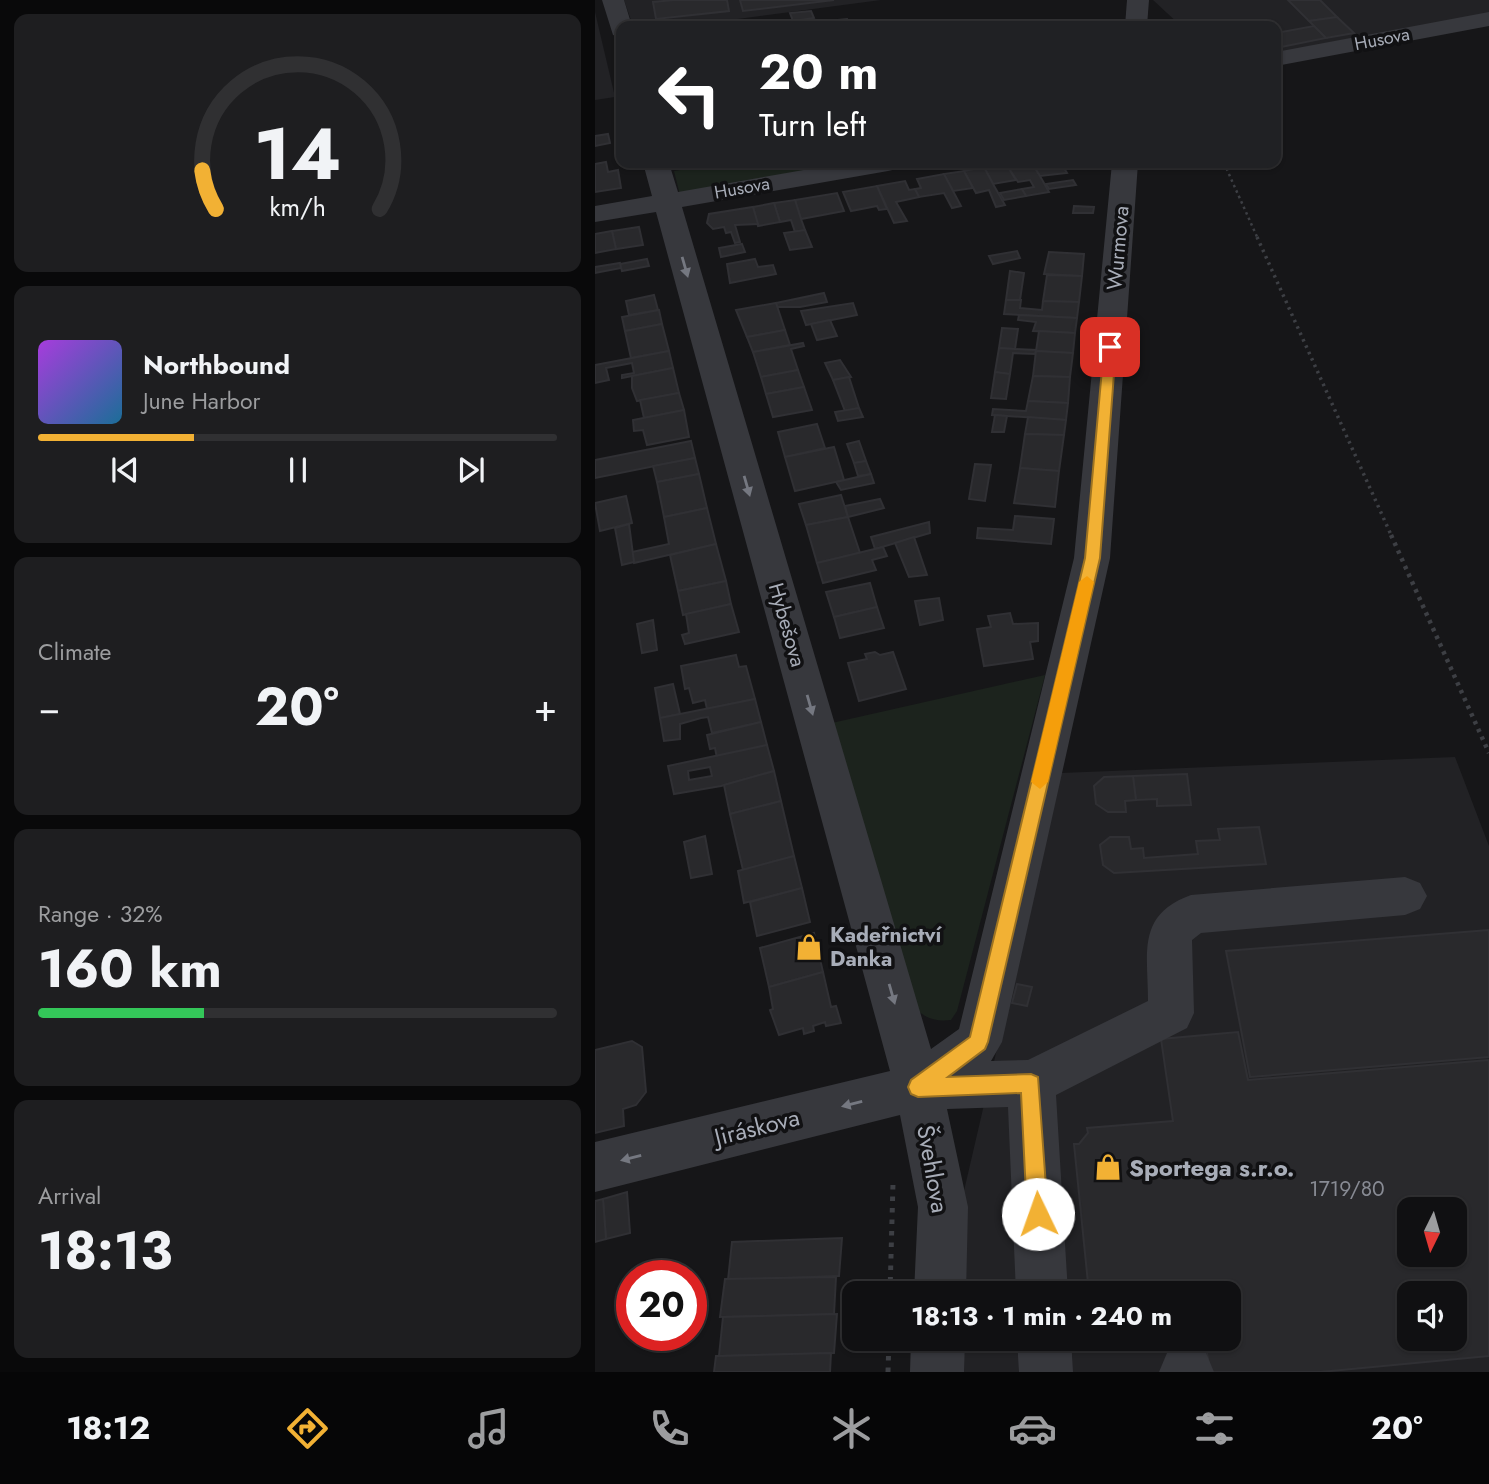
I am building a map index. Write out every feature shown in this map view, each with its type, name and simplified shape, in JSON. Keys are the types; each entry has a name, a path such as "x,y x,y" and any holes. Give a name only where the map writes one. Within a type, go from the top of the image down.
{"street":[{"path":"613,0 619,21"},
{"path":"1136,21 1138,0"},
{"name":"Husova","path":"1281,58 1489,19"},
{"name":"Hybešova","path":"657,168 918,1087"},
{"name":"Husova","path":"595,214 860,168"},
{"name":"Wurmova","path":"918,1087 979,1042 1092,558 1125,168"},
{"path":"918,1087 1031,1083 1171,1013 1170,932 1191,914 1405,896"},
{"path":"1031,1083 1041,1281"},
{"name":"Jiráskova","path":"595,1167 918,1087"},
{"name":"Švehlova","path":"918,1087 943,1207 940,1281"},
{"path":"937,1372 938,1351"},
{"path":"1045,1351 1046,1372"}],"path":[{"path":"1226,168 1489,752"},
{"path":"888,1372 889,1351"}],"shaded area":[{"path":"624,0 881,0 723,21 631,21"},
{"path":"1153,0 1489,0 1489,14 1281,54 1281,21 1176,21"},
{"path":"595,12 615,97 595,100"},
{"path":"693,168 839,168 680,195 674,171"},
{"path":"1045,675 957,1011 951,1020 933,1019 919,1012 910,1003 823,725"},
{"path":"1455,757 1489,846 1489,1372 954,1372 955,1351 1241,1351 1241,1281 957,1281 960,1208 1061,773"}],"building":[{"path":"727,0 729,11 656,19 653,2"},
{"path":"740,0 834,0 743,11"},
{"path":"1288,0 1320,0 1337,17 1309,21"},
{"path":"811,11 814,18 793,21 790,13"},
{"path":"1337,17 1354,33 1326,38 1309,21"},
{"path":"1314,26 1326,38 1281,47 1281,32"},
{"path":"608,134 610,143 595,146 595,136"},
{"path":"606,162 608,172 618,170 621,188 595,192 595,164"},
{"path":"985,168 1008,168 1016,180 993,184"},
{"path":"985,168 1005,205 996,207 989,190 976,193 964,171"},
{"path":"1009,168 1035,168 1049,192 1026,196 1022,189 1034,187 1030,180 1018,182"},
{"path":"1035,168 1064,168 1067,173 1040,176"},
{"path":"964,171 973,188 953,191 944,174"},
{"path":"944,174 961,206 952,208 944,193 919,197 915,189 921,188 917,179"},
{"path":"1073,180 1076,185 1049,189 1046,184"},
{"path":"905,181 909,190 915,189 919,197 896,202 907,221 894,223 877,186"},
{"path":"877,186 887,209 879,210 877,206 851,211 843,192"},
{"path":"1022,189 1026,196 1004,200 1000,193"},
{"path":"837,193 844,211 801,219 795,200"},
{"path":"795,200 805,230 795,232 791,220 780,222 774,203"},
{"path":"774,203 780,222 758,226 753,207"},
{"path":"1074,206 1094,207 1093,213 1073,213"},
{"path":"753,207 758,224 735,225 740,242 735,243 731,232 726,233 724,227 713,229 707,223 709,214"},
{"path":"639,227 643,245 616,249 612,231"},
{"path":"805,230 812,247 790,250 784,233"},
{"path":"612,231 616,249 595,253 595,234"},
{"path":"742,244 745,252 721,257 719,248"},
{"path":"1017,251 1020,258 993,264 989,256"},
{"path":"1049,252 1084,254 1082,276 1044,274"},
{"path":"647,259 649,266 622,271 620,264"},
{"path":"755,259 758,267 773,265 776,274 730,283 727,264"},
{"path":"620,263 621,268 595,273 595,267"},
{"path":"1010,271 1024,273 1020,300 1006,300"},
{"path":"1047,275 1082,276 1079,302 1043,301"},
{"path":"824,293 827,302 800,307 777,307 776,303"},
{"path":"654,295 658,310 629,315 626,301"},
{"path":"1006,300 1021,300 1020,308 1042,310 1043,301 1079,302 1077,318 1004,314"},
{"path":"776,303 785,330 747,337 736,310"},
{"path":"853,303 857,315 806,325 801,311"},
{"path":"659,310 662,324 625,331 622,317"},
{"path":"1019,315 1077,318 1075,333 1033,331 1036,322 1018,320"},
{"path":"830,320 837,336 817,340 811,324"},
{"path":"662,324 669,351 631,358 625,331"},
{"path":"1002,328 1018,329 1015,349 999,348"},
{"path":"785,330 790,345 753,352 747,337"},
{"path":"1039,331 1075,333 1073,353 1036,351"},
{"path":"803,343 804,346 791,349 798,370 761,377 753,352"},
{"path":"999,348 1036,350 1035,354 1013,353 1010,374 995,372"},
{"path":"669,351 673,368 622,378 622,375 634,373 632,363 606,368 609,380 595,383 595,365"},
{"path":"1036,351 1073,353 1070,377 1033,376"},
{"path":"840,360 851,377 833,380 825,363"},
{"path":"673,368 679,393 637,401 632,388 632,376"},
{"path":"798,370 804,387 766,394 761,377"},
{"path":"995,372 1010,374 1006,399 991,398"},
{"path":"1033,376 1070,377 1068,403 1028,401"},
{"path":"849,377 859,408 845,411 833,380"},
{"path":"804,387 812,410 773,417 766,394"},
{"path":"679,393 684,410 644,418 640,400"},
{"path":"1028,401 1068,403 1066,420 992,415 993,409 1026,411"},
{"path":"859,408 863,417 838,421 835,412"},
{"path":"684,410 689,437 647,445 643,430 634,431 633,420"},
{"path":"995,415 1007,416 1004,432 992,432"},
{"path":"1028,417 1066,420 1064,435 1025,434"},
{"path":"817,424 825,448 785,457 778,432"},
{"path":"1025,434 1064,435 1059,471 1020,468"},
{"path":"691,441 695,458 595,478 595,460"},
{"path":"859,441 866,461 854,463 847,444"},
{"path":"834,447 844,480 795,491 785,457"},
{"path":"695,458 699,474 657,482 653,466"},
{"path":"866,461 871,474 858,476 854,463"},
{"path":"975,464 991,465 985,501 969,499"},
{"path":"1020,468 1059,471 1055,507 1014,503"},
{"path":"699,474 707,508 664,517 657,482"},
{"path":"871,474 874,483 841,490 836,482"},
{"path":"841,495 848,517 806,525 799,504"},
{"path":"626,496 632,523 600,531 595,503"},
{"path":"880,499 884,508 848,517 845,506"},
{"path":"707,508 716,544 634,563 632,552 669,544 664,517"},
{"path":"1015,516 1054,519 1051,544 977,538 978,528 1013,530"},
{"path":"848,517 860,553 817,563 806,525"},
{"path":"929,522 930,533 875,549 871,537"},
{"path":"629,524 634,562 622,565 615,528"},
{"path":"914,537 927,575 909,577 895,543"},
{"path":"716,544 726,581 678,591 670,555"},
{"path":"883,547 887,556 872,560 876,570 823,583 817,563"},
{"path":"726,581 731,604 683,615 678,591"},
{"path":"870,583 877,607 834,617 826,592"},
{"path":"939,598 943,620 920,625 915,601"},
{"path":"731,604 739,632 685,644 682,635 689,633 686,614"},
{"path":"877,607 884,628 840,638 834,617"},
{"path":"1010,613 1013,624 1038,623 1038,641 1030,642 1033,659 984,666 977,629 991,627 988,616"},
{"path":"653,620 657,650 642,653 637,624"},
{"path":"875,652 880,655 893,652 906,689 859,701 848,663 867,659 865,654"},
{"path":"736,655 739,667 746,666 755,699 707,709 705,700 693,703 689,688 685,689 681,666"},
{"path":"673,684 680,714 660,718 655,688"},
{"path":"755,699 761,722 712,733 708,717 701,718 680,724 680,739 664,741 660,718"},
{"path":"761,722 767,745 717,758 715,748 710,749 707,735"},
{"path":"767,745 774,771 721,786 674,794 668,766","holes":["710,767 712,776 689,780 688,771"]},
{"path":"774,771 781,801 730,814 724,785"},
{"path":"1187,774 1191,805 1157,806 1157,799 1136,800 1133,776"},
{"path":"1133,776 1136,800 1125,801 1126,812 1108,812 1096,804 1094,786 1104,777"},
{"path":"781,801 794,856 743,870 730,814"},
{"path":"1259,827 1266,864 1114,873 1103,865 1100,845 1110,837 1129,837 1131,849 1143,848 1144,858 1198,854 1196,841 1220,840 1218,829"},
{"path":"705,836 712,874 691,878 684,842"},
{"path":"794,856 802,888 744,903 738,871"},
{"path":"802,888 810,922 757,936 750,902"},
{"path":"1489,930 1489,1057 1250,1077 1226,951"},
{"path":"814,933 823,972 769,987 760,948"},
{"path":"823,972 831,1007 836,1006 841,1023 826,1026 825,1022 813,1026 814,1031 804,1034 803,1028 779,1035 770,1010 773,1009 769,987"},
{"path":"1017,984 1032,987 1027,1006 1012,1003"},
{"path":"1238,1032 1248,1080 1489,1060 1489,1356 1320,1372 1210,1372 1207,1351 1241,1351 1241,1281 1088,1281 1074,1144 1079,1144 1088,1133 1087,1128 1173,1121 1161,1039"},
{"path":"632,1041 642,1047 646,1092 636,1105 623,1109 624,1126 595,1133 595,1050"},
{"path":"627,1192 630,1233 606,1239 603,1199"},
{"path":"603,1199 606,1239 595,1242 595,1201"},
{"path":"842,1238 839,1276 728,1280 732,1242"},
{"path":"836,1277 834,1314 720,1317 725,1279"},
{"path":"837,1314 834,1353 719,1356 723,1317"},
{"path":"831,1353 830,1372 714,1372 716,1356"}],"slow traffic":[{"path":"1040,782 1087,582"}],"place":[{"name":"Kadeřnictví Danka","path":"809,947"},
{"name":"Sportega s.r.o.","path":"1108,1167"}],"route":[{"path":"1038,1214 1031,1083 918,1087 979,1042 1092,558 1110,347"}]}
